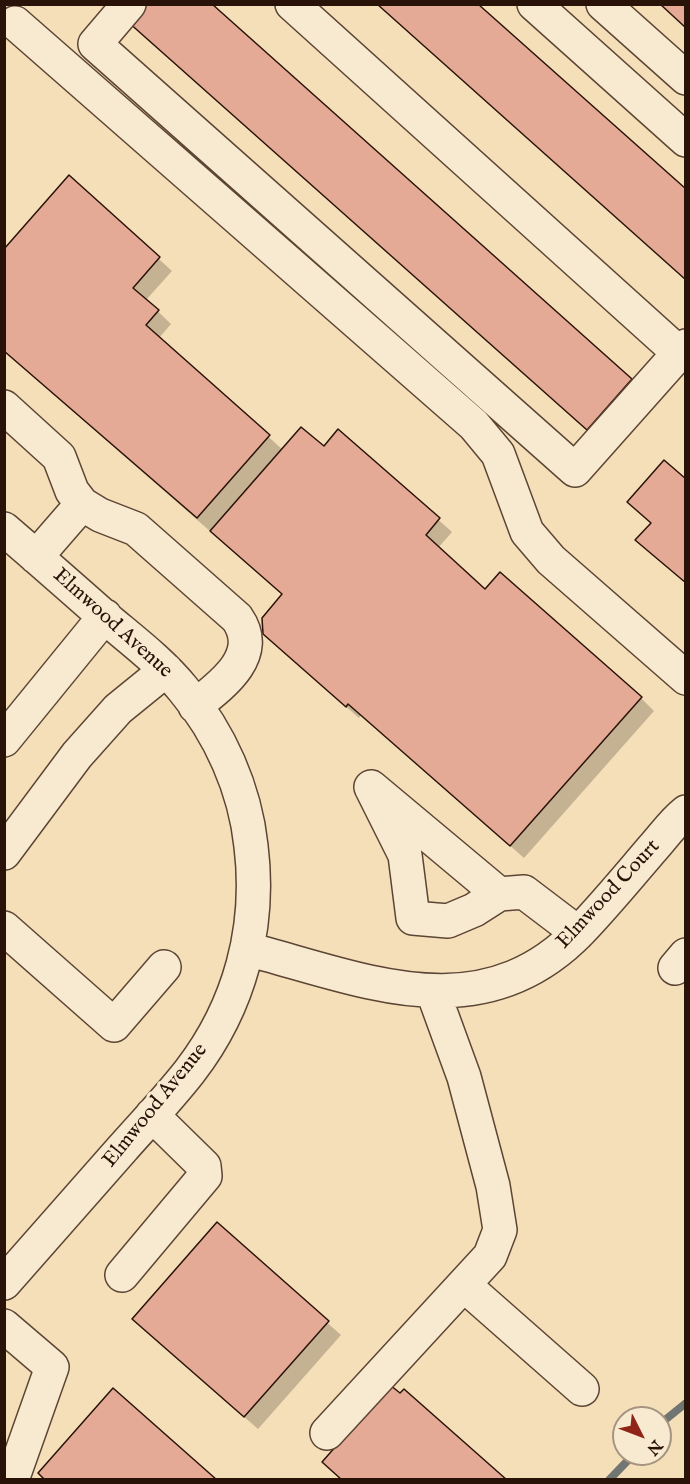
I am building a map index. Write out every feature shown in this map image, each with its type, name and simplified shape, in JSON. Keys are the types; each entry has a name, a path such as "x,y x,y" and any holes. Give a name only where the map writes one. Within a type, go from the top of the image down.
{"street":[{"path":"129,4 95,44 575,470 682,350 292,4"},
{"path":"534,4 686,140"},
{"path":"603,4 686,78"},
{"path":"21,15 474,425 498,454 527,532 551,560 686,678"},
{"path":"4,406 59,457 72,491 82,504 100,515 136,529 237,618 244,628 244,652 228,680 195,706"},
{"path":"36,557 82,504"},
{"name":"Elmwood Avenue","path":"4,529 166,670 209,725 230,765 249,829 254,896 248,949 238,984 220,1025 190,1071 4,1283"},
{"path":"4,740 105,616"},
{"path":"4,853 77,755 118,709 166,670"},
{"name":"Elmwood Court","path":"248,949 399,989 433,992 472,990 504,981 534,968 578,933 686,812"},
{"path":"499,894 524,892 578,933"},
{"path":"4,928 114,1025 164,966"},
{"path":"327,1433 490,1256 500,1230 499,1216 464,1077 433,992"},
{"path":"122,1275 205,1176 204,1166 152,1115"},
{"path":"464,1285 582,1389"},
{"path":"4,1326 52,1367 12,1479"}],"building":[{"path":"142,4 212,4 632,379 587,430 127,21"},
{"path":"377,4 478,4 686,189 686,280"},
{"path":"660,4 686,4 686,28"},
{"path":"69,175 160,257 133,288 159,310 146,325 270,435 197,518 4,351 4,249"},
{"path":"301,427 324,446 338,429 440,518 426,535 485,589 500,572 642,697 510,846 348,704 346,707 263,634 262,618 282,594 210,531"},
{"path":"664,460 686,479 686,583 635,540 651,523 627,502"},
{"path":"217,1222 329,1321 244,1417 132,1319"},
{"path":"390,1385 400,1393 404,1389 507,1480 342,1480 322,1462"},
{"path":"113,1388 217,1480 45,1480 38,1473"}],"waterway":[{"path":"672,1414 686,1403"},
{"path":"609,1480 622,1466"}]}
